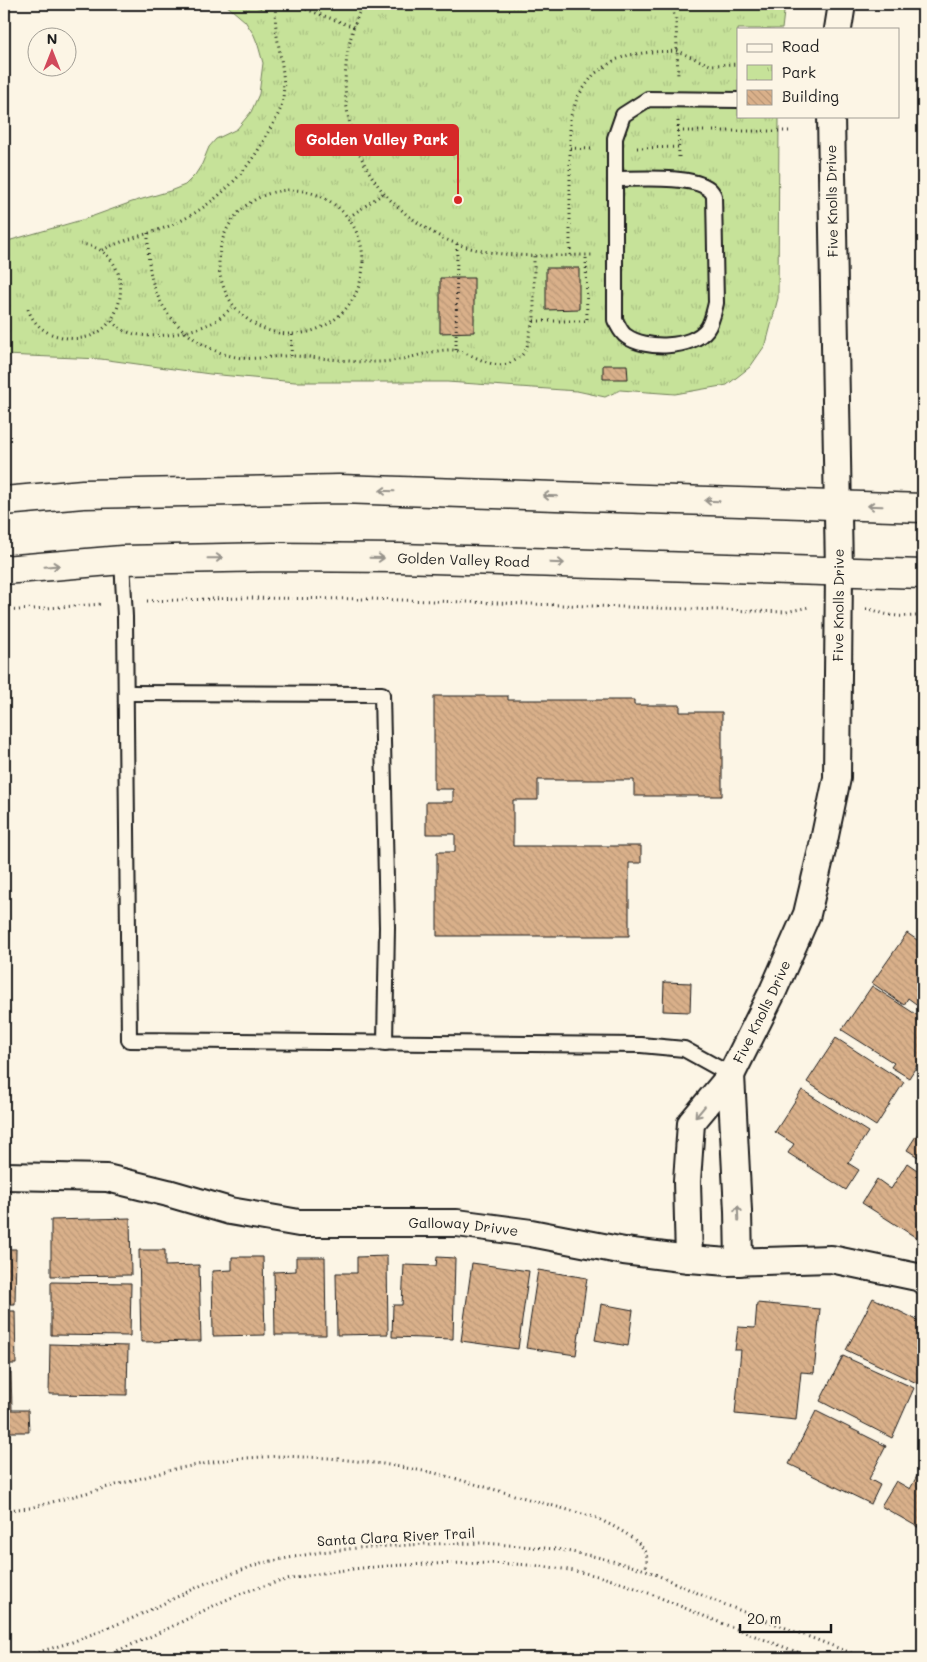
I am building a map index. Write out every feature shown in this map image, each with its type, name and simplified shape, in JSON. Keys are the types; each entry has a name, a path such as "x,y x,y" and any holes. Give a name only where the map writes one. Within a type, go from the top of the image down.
{"main road":[{"path":"4,501 83,494 339,489 923,508"},
{"name":"Golden Valley Road","path":"4,570 122,560 273,557 399,558 923,574"}],"street":[{"path":"838,28 842,4"},
{"name":"Five Knolls Drive","path":"689,1258 687,1181 691,1123 731,1075 773,991 807,914 837,778 839,572 831,118"},
{"path":"731,1075 739,1262"},
{"name":"Galloway Drivve","path":"4,1176 107,1178 230,1211 299,1223 457,1223 531,1233 624,1251 728,1262 831,1259 917,1277 923,1280"}],"lane":[{"path":"616,179 692,182 710,189 714,196 716,303 706,330 689,342 675,345 638,342 624,336 615,320 615,138 623,115 648,98 737,100"},
{"path":"122,560 126,693 126,872 130,1040 385,1044 620,1044 684,1048 731,1075"},
{"path":"126,693 382,694 386,927 385,1044"}],"path":[{"path":"102,250 186,218 226,189 249,164 264,140 283,101 284,73 276,32 276,4"},
{"path":"292,4 354,26"},
{"path":"363,4 347,48 345,71 347,111 359,154 384,193 417,222 434,234 457,244 498,254 615,255"},
{"path":"678,131 790,131"},
{"path":"283,189 308,191 331,200 349,217 360,238 364,260 361,283 351,304 335,320 314,331 292,334 269,331 248,320 234,306 221,281 218,257 224,232 238,211 258,196 283,189"},
{"path":"349,217 384,193"},
{"path":"148,232 150,269 155,290 169,316 187,332 216,352 236,358 291,356 372,362 393,361 431,351 456,350 496,365 511,364 523,355 529,344 530,328 534,321 534,255"},
{"path":"28,309 34,320 45,331 63,338 92,336 112,321 118,308 122,280 114,264 102,250 92,245 80,244"},
{"path":"456,350 457,244"},
{"path":"534,321 587,321 586,255"},
{"path":"112,321 118,329 137,334 157,336 187,332 211,324 234,306"},
{"path":"291,356 292,334"},
{"path":"4,611 124,602 253,598 378,599 786,612 806,607 874,609 880,613 890,615 923,616"},
{"path":"4,1510 30,1508 174,1469 230,1459 280,1456 329,1458 383,1464 435,1473 597,1518 621,1530 643,1548 647,1556 646,1570"},
{"name":"Santa Clara River Trail","path":"19,1658 72,1642 116,1625 204,1584 239,1570 281,1558 321,1552 424,1544 484,1543 556,1549 597,1557 646,1570 712,1600 864,1658"},
{"path":"99,1658 131,1646 228,1598 289,1579 328,1572 400,1565 469,1562 520,1563 610,1579 655,1594 705,1617 812,1658"}],"green space":[{"path":"225,4 785,4 782,28 737,28 737,118 779,118 778,298 766,344 750,367 727,385 675,394 620,390 605,397 577,391 447,382 295,382 210,374 101,359 4,355 4,242 85,219 185,185 202,164 209,147 216,139 237,129 251,112 259,94 263,63 254,35 245,21"}],"building":[{"path":"247,4 262,4 261,8"},
{"path":"546,268 579,268 579,309 546,310"},
{"path":"440,278 474,278 474,332 440,333"},
{"path":"603,365 627,365 628,379 603,379"},
{"path":"434,696 508,696 508,700 634,700 634,705 680,705 680,712 722,712 722,796 634,796 634,780 538,780 538,800 513,800 513,846 641,846 641,863 629,863 629,936 437,936 437,852 455,852 455,834 426,834 426,802 453,802 453,789 434,789"},
{"path":"907,933 923,944 923,1009 908,998 904,1005 872,983"},
{"path":"664,982 691,983 690,1012 663,1011"},
{"path":"872,986 923,1019 923,1056 909,1078 891,1067 894,1063 842,1030"},
{"path":"836,1038 904,1082 876,1126 807,1082"},
{"path":"802,1090 868,1132 848,1163 859,1170 846,1190 788,1153 794,1144 775,1132"},
{"path":"923,1125 923,1160 907,1150"},
{"path":"907,1163 923,1174 923,1242 862,1203 877,1179 891,1189"},
{"path":"130,1218 131,1275 51,1276 51,1220"},
{"path":"4,1249 16,1249 15,1304 4,1304"},
{"path":"139,1250 165,1250 165,1266 199,1265 201,1341 141,1342"},
{"path":"387,1256 388,1334 337,1335 336,1273 357,1273 357,1257"},
{"path":"232,1257 263,1257 265,1335 213,1336 212,1271 232,1270"},
{"path":"296,1257 325,1257 326,1335 275,1335 274,1272 296,1271"},
{"path":"437,1257 455,1258 453,1339 392,1337 393,1305 402,1305 404,1265 436,1266"},
{"path":"472,1263 529,1271 518,1349 461,1341"},
{"path":"538,1270 587,1278 576,1355 526,1348"},
{"path":"51,1282 131,1283 130,1336 51,1335"},
{"path":"873,1298 923,1323 923,1380 921,1385 846,1350"},
{"path":"757,1303 820,1309 814,1373 801,1372 796,1420 735,1414 741,1350 735,1350 738,1327 755,1328"},
{"path":"601,1304 633,1310 628,1346 595,1340"},
{"path":"4,1311 15,1311 16,1364 4,1364"},
{"path":"50,1344 128,1346 127,1395 49,1394"},
{"path":"843,1356 914,1388 892,1438 820,1401"},
{"path":"4,1373 11,1373 12,1410 28,1410 29,1432 4,1432"},
{"path":"816,1411 886,1446 869,1479 880,1485 871,1504 789,1464"},
{"path":"923,1465 923,1530 881,1506 896,1481 910,1489"}],"place":[{"name":"Golden Valley Park","path":"458,200"}]}
